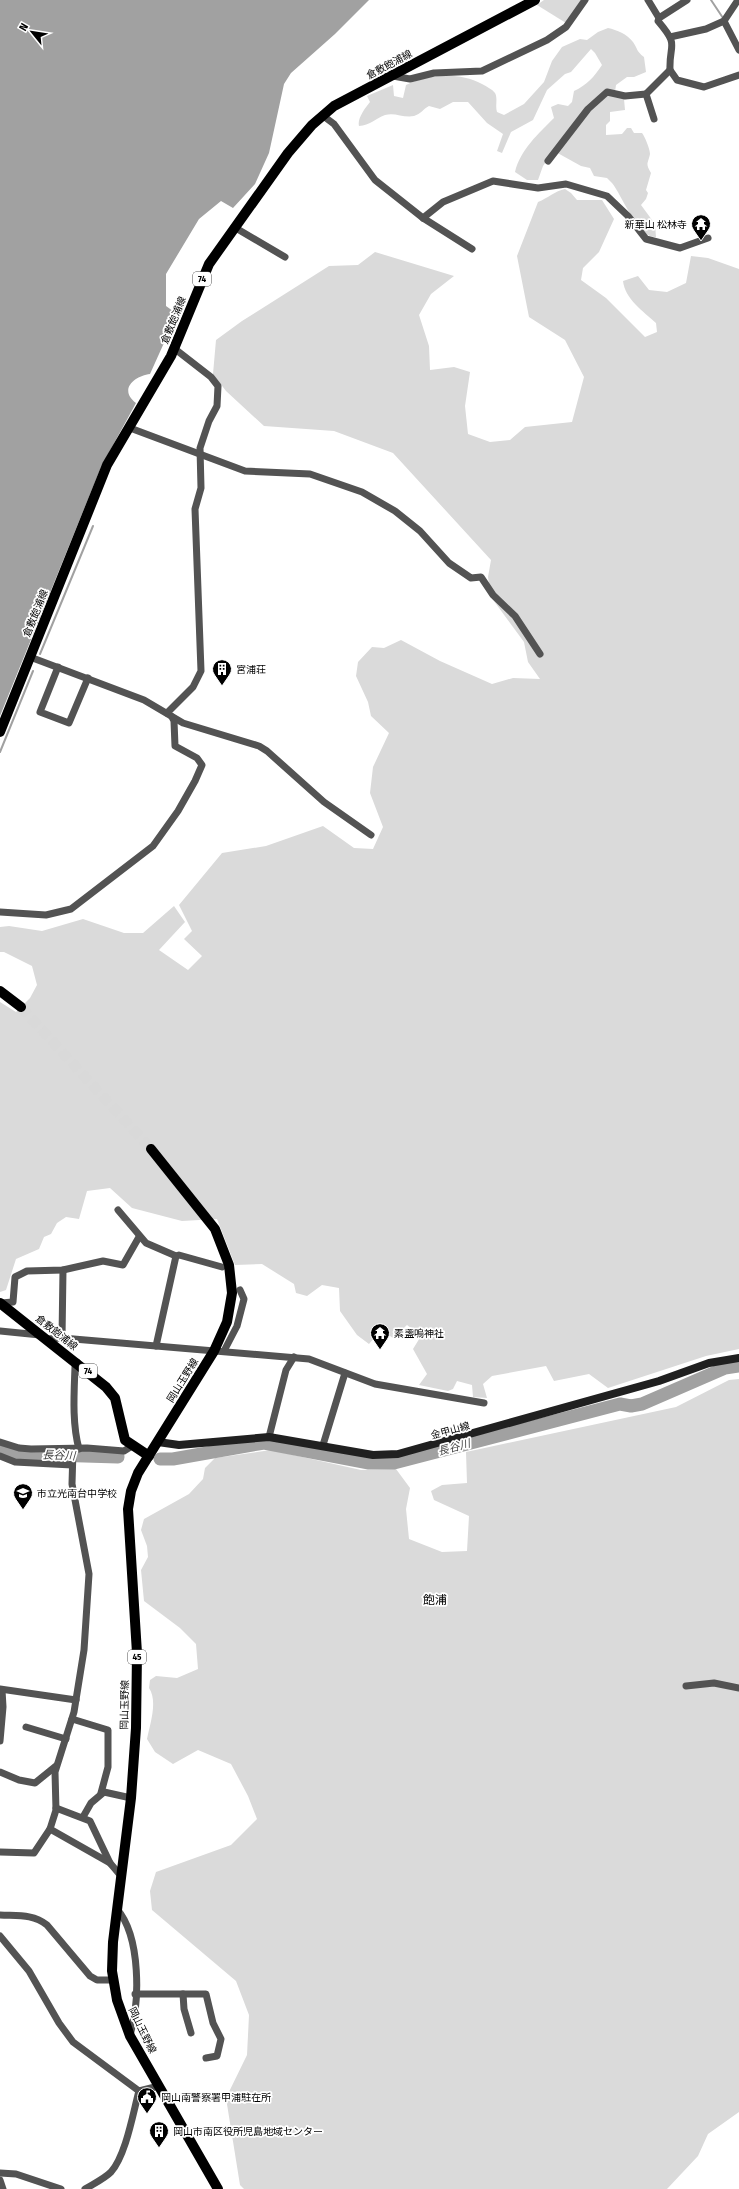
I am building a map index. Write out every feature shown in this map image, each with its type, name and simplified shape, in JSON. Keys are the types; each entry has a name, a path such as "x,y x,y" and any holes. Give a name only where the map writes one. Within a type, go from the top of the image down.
{"main road":[{"name":"倉敷飽浦線","path":"0,732 107,465 175,349 209,264 288,153 322,115 334,106 535,0"},
{"path":"0,991 21,1007"},
{"name":"岡山玉野線","path":"151,1149 215,1230 225,1253 231,1279 230,1307 219,1351 158,1442 134,1481 128,1509 137,1653 136,1728 131,1798 112,1949 114,1980 120,2012 130,2036 218,2189"},
{"name":"倉敷飽浦線","path":"1,1303 77,1362 112,1393 117,1405 122,1436 132,1446 149,1456"},
{"name":"金甲山線","path":"158,1442 179,1445 270,1437 323,1445 372,1455 398,1454 659,1381 709,1363 739,1358"}],"street":[{"path":"393,76 410,79 434,73 482,71 547,40 566,27 585,0"},
{"path":"548,161 588,109 607,92 625,96 646,94 670,70 673,42 658,21 659,18 648,0"},
{"path":"659,18 688,0"},
{"path":"670,37 706,30 724,21 738,0"},
{"path":"724,21 739,50"},
{"path":"670,70 677,80 704,88 739,75"},
{"path":"646,94 654,119"},
{"path":"322,115 334,124 344,136 375,180 423,218 472,250"},
{"path":"423,218 443,202 493,181 538,188 566,184 598,192 607,196 628,216 646,239 680,248 708,238"},
{"path":"234,228 285,257"},
{"path":"170,715 200,677 202,668 194,519 201,488 200,455 204,437 217,406 218,386 211,377 175,349"},
{"path":"130,428 245,471 310,474 370,496 420,531 451,565 466,573 471,578 481,577 493,595 515,616 540,654"},
{"path":"30,657 144,700 183,723 251,742 267,751 324,802 371,835"},
{"path":"58,667 40,712 70,723 88,678"},
{"path":"0,912 46,915 64,912 125,869 153,846 178,811 202,765 196,758 175,746 174,721 170,715"},
{"path":"118,1210 139,1237 151,1247 176,1256 179,1255 222,1267"},
{"path":"1,1303 13,1302 15,1277 18,1275 36,1270 63,1270 103,1261 123,1265 139,1237"},
{"path":"156,1346 176,1256"},
{"path":"62,1338 63,1270"},
{"path":"219,1351 237,1326 244,1299 240,1290"},
{"path":"0,1331 44,1337 294,1357 309,1360 375,1384 484,1403"},
{"path":"270,1437 286,1370 294,1357"},
{"path":"0,1852 34,1853 50,1829 56,1808 54,1785 56,1765 72,1719 84,1650 89,1574 75,1508 74,1455 76,1435 74,1367 77,1362"},
{"path":"323,1445 345,1373"},
{"path":"0,1442 19,1448 74,1455"},
{"path":"0,1456 15,1462 124,1451 132,1446"},
{"path":"686,1686 709,1682 739,1688"},
{"path":"0,1741 1,1690 76,1700"},
{"path":"72,1719 108,1730 108,1767 101,1793 91,1803 83,1817"},
{"path":"26,1727 66,1739"},
{"path":"0,1772 19,1780 35,1783 56,1765"},
{"path":"101,1793 113,1792 131,1798"},
{"path":"56,1808 83,1817 90,1821 110,1863 122,1876"},
{"path":"50,1829 110,1863"},
{"path":"117,1909 126,1921 136,1959 134,2021 130,2036"},
{"path":"0,1916 32,1916 39,1919 47,1925 90,1976 97,1980 114,1980"},
{"path":"0,1936 30,1971 59,2023 73,2042 139,2091 153,2089 159,2086"},
{"path":"135,1994 206,1994 213,2023 221,2039 217,2056 206,2058"},
{"path":"183,1994 184,2009 191,2033"},
{"path":"85,2189 105,2176 114,2168 127,2136 139,2091"},
{"path":"0,2173 22,2175 61,2189"},
{"path":"0,2180 2,2189"}],"shaded area":[{"path":"0,0 369,0 335,34 291,73 284,84 269,153 255,184 233,208 221,201 199,219 166,274 166,306 177,314 150,374 134,380 129,388 128,393 136,403 101,467 0,716"},
{"path":"544,0 582,0 566,23 537,5"},
{"path":"608,28 618,31 628,37 644,57 646,72 634,77 627,77 616,85 615,92 624,99 625,110 610,112 610,121 606,125 606,135 622,134 627,128 631,128 634,133 642,133 645,137 650,152 648,165 651,173 646,190 648,193 646,199 641,205 655,224 656,237 649,236 637,224 616,189 607,178 594,176 590,168 581,166 554,151 543,166 538,180 527,180 515,172 517,164 526,149 536,136 554,118 551,107 558,104 568,106 572,102 574,91 590,80 602,65 591,49 571,72 565,74 547,90 533,120 511,132 502,153 497,151 503,134 487,123 468,102 453,102 440,109 429,106 414,116 389,114 359,126 360,117 370,102 367,96 393,85 394,96 403,98 406,85 415,81 444,76 454,76 473,80 491,89 496,95 497,112 504,115 524,104 544,82 552,61 562,47 580,39 587,40 598,32"},
{"path":"565,189 577,200 602,200 614,219 599,252 583,268 581,280 606,298 645,337 657,332 656,323 631,299 624,287 623,281 638,276 649,290 667,292 686,283 691,256 708,258 739,269 739,1349 706,1356 608,1388 589,1374 554,1381 546,1366 492,1376 483,1384 487,1398 473,1397 472,1385 457,1381 453,1389 448,1391 419,1385 427,1374 413,1349 421,1336 407,1325 393,1338 381,1330 369,1344 357,1335 340,1311 339,1288 322,1285 307,1296 296,1293 294,1284 262,1264 235,1265 217,1219 182,1221 132,1208 110,1188 87,1191 79,1219 66,1217 57,1223 51,1234 44,1237 39,1249 16,1259 6,1290 0,1292 0,1002 16,1012 30,998 37,985 32,966 4,952 0,952 0,927 9,926 42,931 83,919 124,933 143,933 174,906 185,922 159,950 188,970 202,956 184,939 192,931 179,905 222,853 266,846 323,826 354,848 373,849 383,827 370,793 373,767 389,733 371,716 368,702 356,676 358,662 372,647 384,648 401,640 440,661 492,684 513,678 540,679 528,662 524,642 491,597 488,577 491,560 393,453 334,431 264,426 226,391 213,374 216,340 242,321 329,266 358,265 375,252 454,276 431,294 419,315 429,346 430,370 454,367 470,372 465,406 468,434 490,442 510,440 525,427 572,422 584,377 565,340 529,317 517,256 538,202 558,191"},
{"path":"739,1379 739,2112 708,2134 698,2156 667,2189 244,2189 240,2185 226,2098 247,2055 249,2015 236,1981 152,1910 150,1891 156,1872 231,1845 257,1819 248,1796 231,1764 198,1750 173,1764 155,1752 147,1739 153,1706 152,1693 149,1688 150,1680 156,1676 177,1678 198,1669 196,1644 180,1628 144,1601 141,1570 148,1557 147,1546 141,1530 144,1519 189,1494 203,1479 205,1468 215,1458 271,1450 361,1470 396,1469 410,1488 406,1509 409,1539 442,1552 467,1551 469,1516 434,1500 431,1491 442,1485 467,1483 466,1452 676,1407 729,1380"}],"waterway":[{"path":"711,0 723,18"},
{"path":"40,654 93,526"},
{"path":"0,752 33,671"},
{"name":"長谷川","path":"160,1459 173,1459 264,1443 369,1463 394,1463 620,1404 631,1406 642,1404 725,1368 739,1366"},
{"name":"長谷川","path":"0,1448 18,1454 118,1457"}],"tunnel":[{"path":"21,1007 151,1149"}],"place":[{"name":"新華山 松林寺","path":"701,241"},
{"name":"宮浦荘","path":"222,686"},
{"name":"素盞嗚神社","path":"380,1350"},
{"name":"市立光南台中学校","path":"23,1510"},
{"name":"岡山南警察署甲浦駐在所","path":"147,2114"},
{"name":"岡山市南区役所児島地域センター","path":"159,2148"}],"district":[{"name":"飽浦","path":"435,1600"}]}
